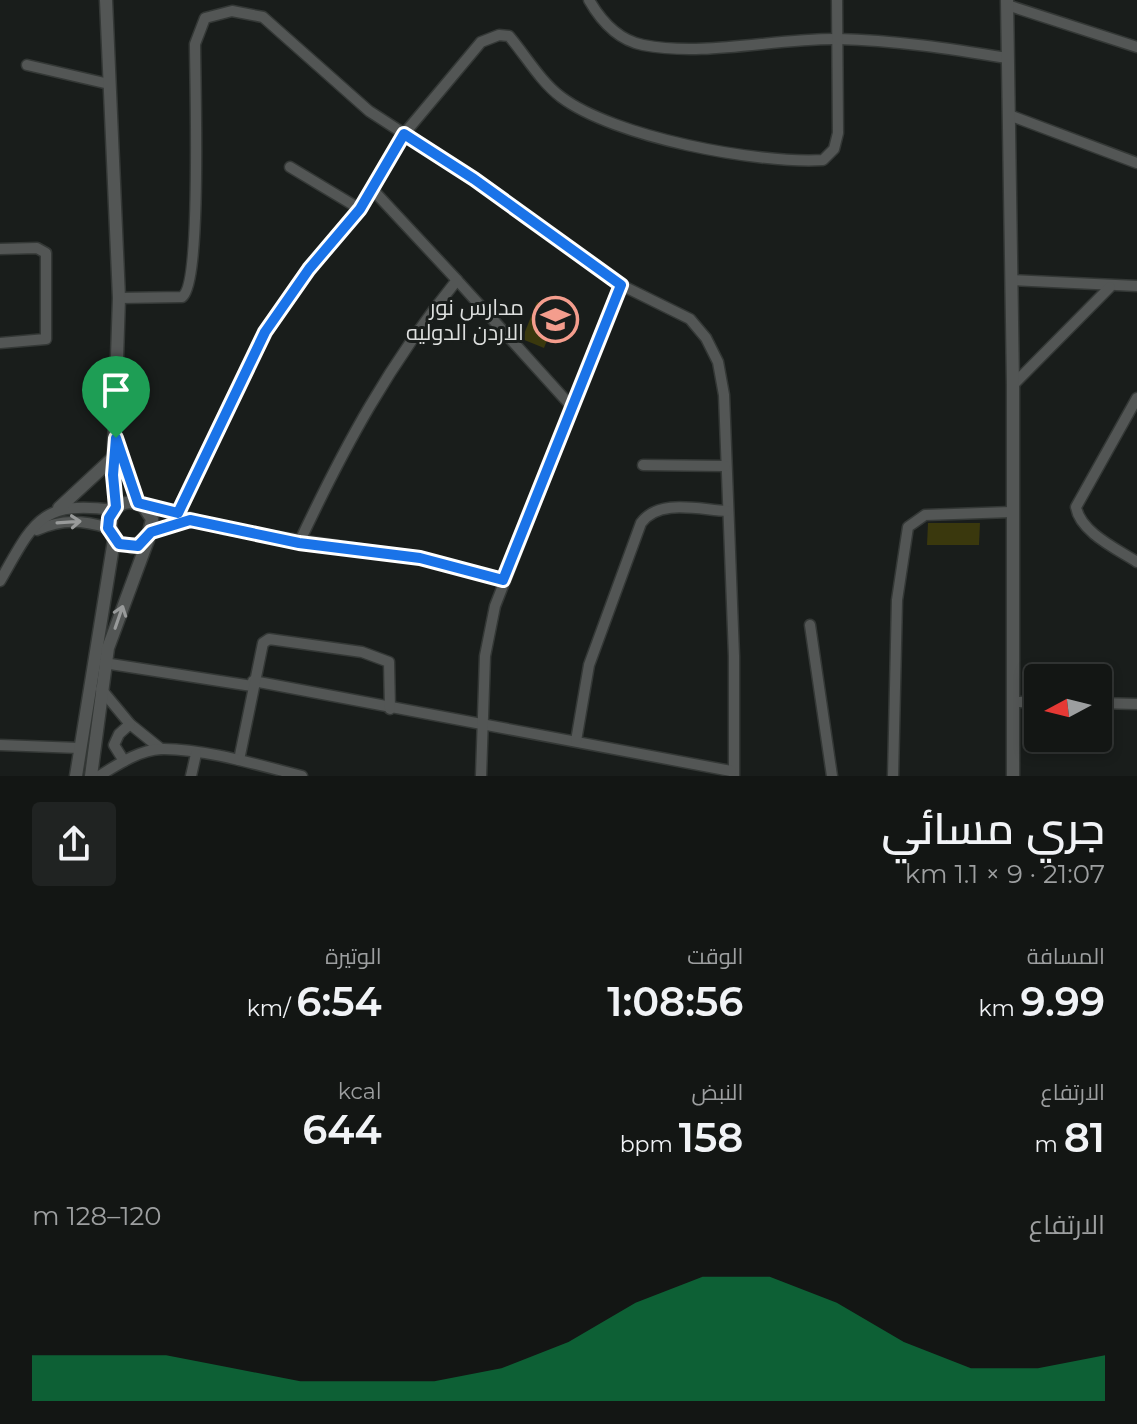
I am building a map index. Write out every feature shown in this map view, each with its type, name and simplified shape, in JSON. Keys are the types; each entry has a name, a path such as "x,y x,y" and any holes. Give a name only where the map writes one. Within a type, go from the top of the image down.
{"street":[{"path":"76,776 115,508 119,298 106,0"},
{"path":"589,0 599,17 619,36 643,45 697,47 837,39 953,49 1007,58"},
{"path":"178,513 265,332 309,269 360,209 404,134 481,42 504,35 519,48 551,88 591,115 670,141 753,154 823,160 834,149 838,133 837,0"},
{"path":"1013,776 1013,385 1007,2 1137,47"},
{"path":"104,663 252,683 576,741 733,773 734,656 724,395 712,347 690,319 621,285 474,179 369,111 263,17 232,11 205,18 195,44 196,238 189,288 182,297 119,298"},
{"path":"27,65 109,84"},
{"path":"1009,115 1137,163"},
{"path":"290,167 360,209"},
{"path":"373,190 572,407"},
{"path":"0,249 37,248 46,253 46,339 0,343"},
{"path":"299,543 352,431 415,333 457,280"},
{"path":"1011,280 1137,286"},
{"path":"481,776 486,645 503,580 621,285"},
{"path":"1013,385 1110,287"},
{"path":"1137,398 1076,507 1089,529 1137,562"},
{"path":"91,776 104,663 150,535 152,519 141,505 116,438"},
{"path":"0,581 31,532 47,514 59,508 114,457"},
{"path":"643,465 725,466"},
{"path":"59,508 77,505 115,508 127,502 178,513 190,520 299,543 420,558 503,580"},
{"path":"576,741 592,655 641,523 648,514 665,508 727,511"},
{"path":"893,776 897,600 908,527 925,515 1011,512"},
{"path":"31,532 65,520 81,520 132,547 150,535 190,520"},
{"path":"810,625 832,776"},
{"path":"239,760 252,683 263,643 274,638 362,652 389,662 390,709"},
{"path":"100,688 130,724 161,749"},
{"path":"1013,702 1024,702"},
{"path":"1112,703 1137,704"},
{"path":"124,761 114,745 119,734 130,724"},
{"path":"0,745 79,748"},
{"path":"99,776 124,761 161,749 239,760 302,776"},
{"path":"191,776 196,754"}],"shaded area":[{"path":"537,302 559,311 544,348 522,339"},
{"path":"928,523 980,523 979,545 927,545"}],"place":[{"name":"مدارس نور الاردن الدوليه","path":"555,320"}],"route":[{"path":"404,134 474,179 621,285 503,580 420,558 299,543 190,520 151,532 138,546 119,544 108,528 109,518 116,507 113,475 116,438 138,503 144,507 178,513 265,332 309,269 360,209 404,134"}]}
